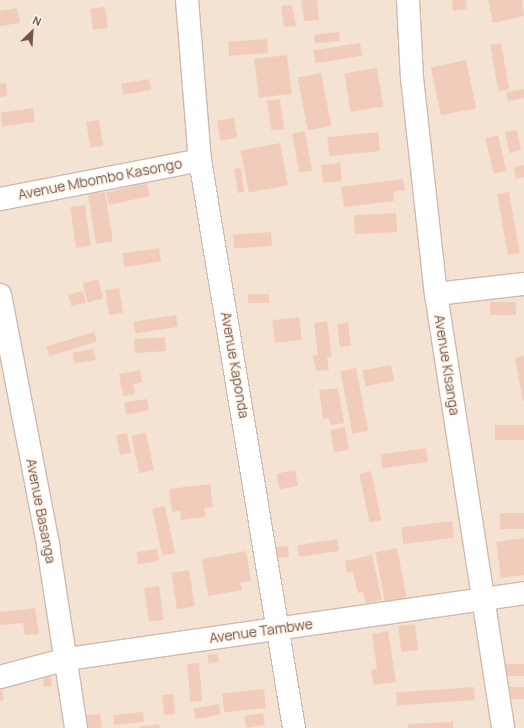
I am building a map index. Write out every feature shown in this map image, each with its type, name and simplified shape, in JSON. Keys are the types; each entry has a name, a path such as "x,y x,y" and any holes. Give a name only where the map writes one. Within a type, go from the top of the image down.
{"street":[{"name":"Avenue Kaponda","path":"187,0 200,160 280,629 294,728"},
{"name":"Avenue Kisanga","path":"408,0 412,78 436,294 485,599 503,728"},
{"name":"Avenue Mbombo Kasongo","path":"0,199 200,160"},
{"path":"436,294 524,284"},
{"name":"Avenue Basanga","path":"0,295 48,544 67,659 76,728"},
{"name":"Avenue Tambwe","path":"0,677 67,659 524,593"}],"shaded area":[{"path":"0,0 524,0 524,728 0,728"}],"building":[{"path":"301,0 317,0 319,20 304,21"},
{"path":"452,0 466,0 467,9 453,11"},
{"path":"488,0 522,0 524,16 493,23"},
{"path":"292,5 296,26 284,27 281,6"},
{"path":"105,7 108,28 93,30 90,9"},
{"path":"17,8 20,23 0,26 0,11"},
{"path":"339,32 340,41 315,44 314,35"},
{"path":"267,39 268,53 229,56 228,42"},
{"path":"360,43 362,56 316,63 314,50"},
{"path":"501,43 509,89 498,91 490,45"},
{"path":"287,55 292,94 259,98 254,59"},
{"path":"466,60 476,108 441,115 431,67"},
{"path":"377,68 383,107 351,112 344,73"},
{"path":"321,73 331,126 308,131 297,78"},
{"path":"149,79 151,90 123,95 121,84"},
{"path":"6,83 7,96 0,97 0,84"},
{"path":"524,89 524,98 508,101 506,92"},
{"path":"280,99 284,129 271,131 267,101"},
{"path":"33,108 35,122 2,126 0,113"},
{"path":"234,118 237,138 220,140 217,121"},
{"path":"99,120 103,146 90,148 86,122"},
{"path":"517,130 521,151 509,153 505,132"},
{"path":"305,131 312,170 299,173 292,133"},
{"path":"378,132 380,151 329,156 327,137"},
{"path":"498,135 506,171 494,174 485,138"},
{"path":"280,143 288,185 249,193 241,151"},
{"path":"340,163 342,181 323,183 321,165"},
{"path":"524,165 524,177 516,179 514,167"},
{"path":"241,168 244,192 238,193 234,169"},
{"path":"403,179 405,190 393,192 394,201 344,207 341,187"},
{"path":"147,183 150,196 109,205 106,192"},
{"path":"105,192 113,241 96,244 88,195"},
{"path":"509,192 520,253 508,255 497,194"},
{"path":"85,205 91,246 76,248 70,207"},
{"path":"396,213 397,232 355,234 354,215"},
{"path":"271,232 272,246 234,249 233,235"},
{"path":"159,248 161,262 124,267 122,253"},
{"path":"98,279 103,298 88,302 83,283"},
{"path":"119,288 123,313 109,315 105,290"},
{"path":"83,291 86,303 71,306 68,295"},
{"path":"248,294 269,294 269,303 248,303"},
{"path":"490,302 516,302 516,315 490,315"},
{"path":"176,315 178,327 135,334 134,322"},
{"path":"299,317 302,340 275,343 272,320"},
{"path":"327,321 332,357 327,357 329,370 316,371 313,356 318,355 314,323"},
{"path":"348,323 351,346 340,347 337,324"},
{"path":"94,332 97,342 49,356 46,347"},
{"path":"165,337 166,351 135,353 134,339"},
{"path":"94,349 96,360 74,364 72,353"},
{"path":"524,356 524,401 523,401 515,358"},
{"path":"391,365 394,381 366,386 363,371"},
{"path":"356,368 368,431 353,434 340,371"},
{"path":"140,370 142,382 133,384 135,394 123,396 119,374"},
{"path":"338,388 344,423 331,425 329,418 323,419 319,390"},
{"path":"147,399 149,411 126,414 124,403"},
{"path":"495,425 524,425 524,440 495,440"},
{"path":"345,427 349,450 334,452 330,430"},
{"path":"127,433 131,453 120,455 116,435"},
{"path":"146,433 154,470 139,473 131,436"},
{"path":"426,448 428,462 382,468 380,454"},
{"path":"295,470 298,486 279,489 276,474"},
{"path":"371,471 381,520 370,522 359,473"},
{"path":"210,484 213,507 204,508 206,517 181,520 180,511 172,512 169,489"},
{"path":"165,506 175,553 162,556 152,509"},
{"path":"500,513 524,513 524,529 500,529"},
{"path":"452,521 454,538 403,544 401,527"},
{"path":"524,538 524,575 501,578 496,542"},
{"path":"337,539 339,551 299,557 297,545"},
{"path":"288,546 289,557 276,558 275,547"},
{"path":"397,548 407,598 385,602 375,552"},
{"path":"157,549 159,561 138,564 136,552"},
{"path":"246,551 251,581 240,583 242,590 208,596 202,559"},
{"path":"372,555 382,600 366,603 363,592 358,593 353,572 347,573 345,561"},
{"path":"189,570 195,607 177,609 171,573"},
{"path":"159,586 164,620 149,622 144,588"},
{"path":"35,608 39,634 25,635 23,623 0,625 0,612"},
{"path":"415,624 418,650 401,652 398,626"},
{"path":"388,631 396,682 374,685 371,670 377,669 372,634"},
{"path":"217,654 219,662 209,664 207,655"},
{"path":"199,663 202,701 190,702 187,664"},
{"path":"506,664 524,664 524,676 506,676"},
{"path":"51,677 52,686 44,687 43,678"},
{"path":"2,686 4,700 0,701 0,687"},
{"path":"474,687 475,700 397,705 396,692"},
{"path":"507,687 524,687 524,699 507,699"},
{"path":"264,689 266,708 224,712 222,693"},
{"path":"173,694 175,714 164,715 162,695"},
{"path":"219,704 221,715 195,719 193,709"},
{"path":"143,712 144,722 114,725 113,715"},
{"path":"263,713 265,725 246,728 244,716"},
{"path":"100,714 102,728 88,728 86,715"},
{"path":"453,722 453,728 408,728 408,724"},
{"path":"159,724 160,728 139,728 139,727"}]}
